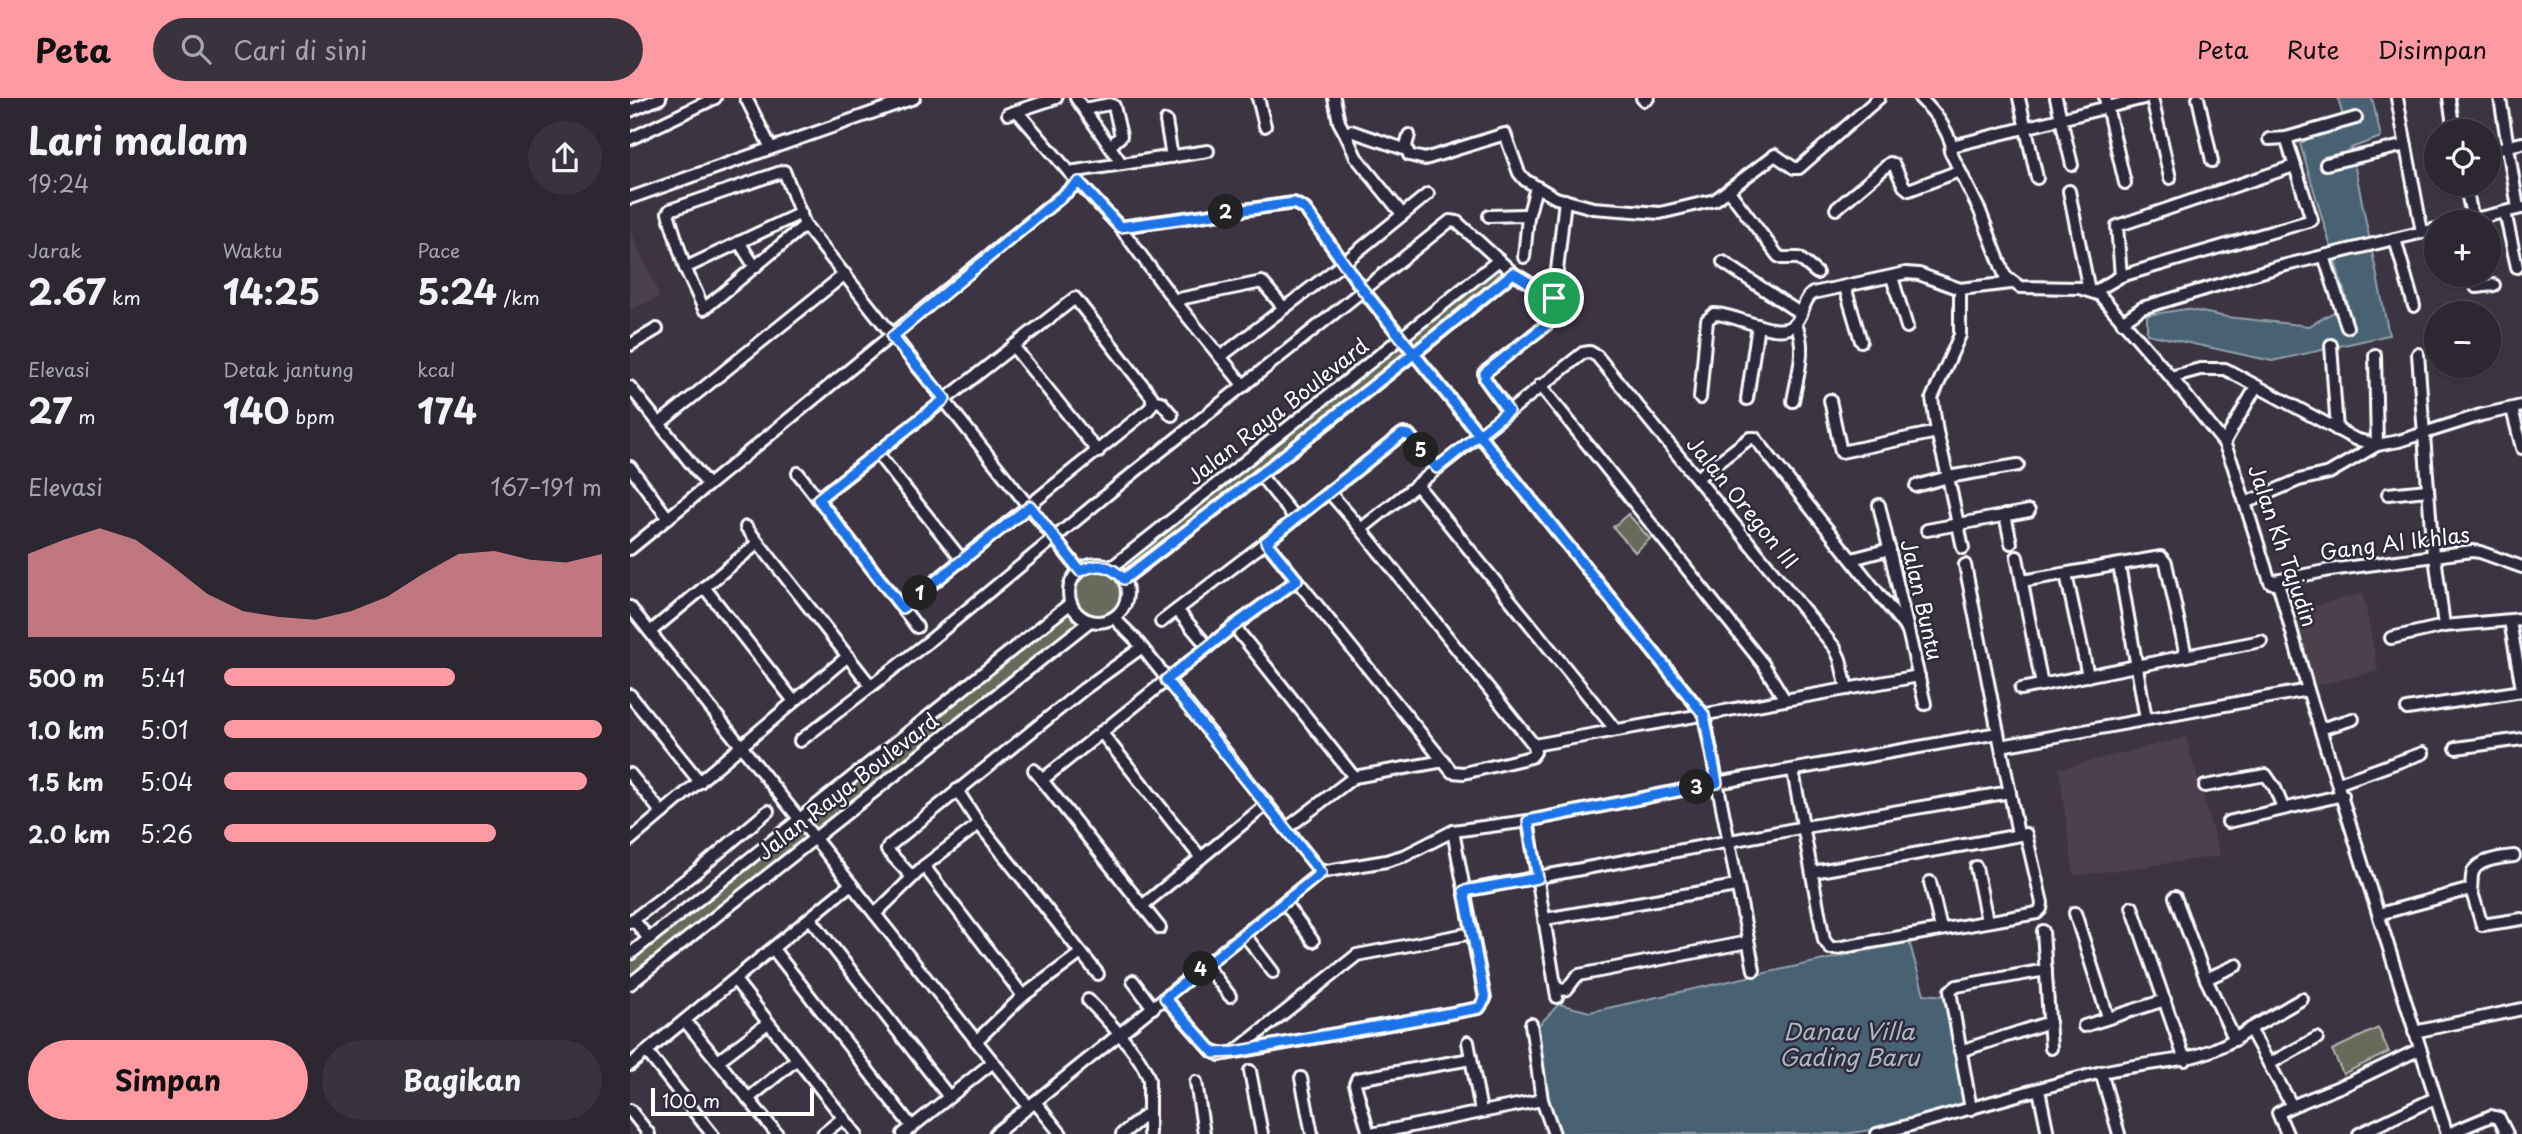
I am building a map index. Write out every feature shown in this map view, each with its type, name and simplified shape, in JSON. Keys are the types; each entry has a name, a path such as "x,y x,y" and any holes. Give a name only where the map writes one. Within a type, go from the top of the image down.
{"street":[{"path":"630,111 660,98"},
{"path":"630,139 715,98"},
{"path":"746,98 771,148"},
{"path":"630,198 771,148 880,104 914,98"},
{"path":"1056,98 1013,113 1120,227 1174,300 1244,386"},
{"path":"1076,98 1122,164"},
{"path":"1258,98 1265,126"},
{"path":"1334,98 1339,122 1356,157 1402,214"},
{"path":"1346,135 1351,131 1407,150 1415,158 1425,159 1505,134 1521,176 1536,187 1565,200 1593,208 1660,213 1715,200 1775,155 1794,168 1799,167 1879,98"},
{"path":"1920,98 1937,114 1946,130 1952,146 1950,150 1980,211 2005,276 2020,287 2079,288 2092,291 2121,276 2312,220 2287,138"},
{"path":"2019,98 2037,178"},
{"path":"2056,98 2072,165"},
{"path":"1952,146 2061,119 2106,103 2144,98"},
{"path":"2152,98 2170,178"},
{"path":"2198,98 2212,161"},
{"path":"2122,321 2142,308 2323,256 2422,232 2397,98"},
{"path":"2449,98 2452,119"},
{"path":"2500,98 2520,208 2501,213"},
{"path":"2106,103 2125,183"},
{"path":"1084,109 1110,104 1114,106 1121,136 1110,146"},
{"path":"2269,139 2287,138 2356,118"},
{"path":"1166,121 1172,157"},
{"path":"1407,150 1409,135"},
{"path":"2501,148 2522,143"},
{"path":"2326,164 2406,145"},
{"path":"1069,172 1208,151"},
{"path":"1836,209 1890,163 1894,165 1904,186 1909,190 1959,171"},
{"path":"2121,276 2117,226 2294,166"},
{"path":"805,225 705,309 701,307 685,268 668,215 670,210 780,170 786,173 805,225 1080,571"},
{"path":"630,549 1079,182"},
{"path":"1524,257 1528,217 1536,187"},
{"path":"1729,191 1778,256 1799,258 1817,273"},
{"path":"2069,191 2092,291"},
{"path":"1220,357 1344,263 1428,194"},
{"path":"1554,298 1565,200"},
{"path":"1120,227 1294,203 1305,209 1363,290 1704,715 1754,970"},
{"path":"2505,212 2517,267"},
{"path":"685,268 801,213"},
{"path":"1489,216 1528,217"},
{"path":"800,741 928,642 1450,221 1457,222 1513,273 1563,303 1564,311 1485,373 1485,379 1508,411"},
{"path":"2395,239 2414,306"},
{"path":"739,242 755,267"},
{"path":"2323,256 2347,327"},
{"name":"Jalan Raya Boulevard","path":"1112,567 1499,260"},
{"path":"1723,262 1798,319 1802,343 1793,401"},
{"name":"Jalan Raya Boulevard","path":"1124,579 1416,353 1513,273"},
{"path":"1700,398 1707,320 1711,315 1719,313 1779,331 1791,328 1798,319 1807,296 1813,293 1906,273 1919,274 1960,289 2011,283"},
{"path":"660,423 845,274"},
{"path":"1892,277 1907,327"},
{"path":"1174,300 1262,282 1283,307"},
{"path":"1845,287 1861,341"},
{"path":"1960,289 1961,335 1932,398 1963,548"},
{"name":"Jalan Kh Tajudin","path":"2092,291 2171,377 2224,443 2270,582 2279,586 2320,729 2448,1134"},
{"path":"818,499 1075,298 1153,401 1161,402 1172,415"},
{"path":"1747,399 1758,325"},
{"path":"630,345 657,329"},
{"path":"2332,345 2337,430"},
{"path":"1013,346 1098,452"},
{"name":"Jalan Oregon III","path":"1540,385 1583,353 1590,352 1597,356 1835,648 1847,689"},
{"path":"2418,354 2427,490 2444,626"},
{"path":"2375,355 2377,445"},
{"path":"2171,377 2212,367 2225,369 2337,430 2355,439 2377,445"},
{"path":"1361,529 1540,385 1768,671 1786,700"},
{"path":"630,387 708,485"},
{"path":"2224,443 2256,387"},
{"path":"1829,400 1842,452 1937,432"},
{"path":"902,608 1098,452 1149,409 1153,401"},
{"path":"2245,503 2299,480 2329,473 2377,445 2481,415 2517,408 2522,448"},
{"path":"1161,622 1402,434 1409,435 1437,468"},
{"path":"1697,478 1750,438 1755,438 1908,631"},
{"path":"877,453 962,560"},
{"path":"1916,486 1948,477 2018,465"},
{"path":"632,472 668,518"},
{"path":"798,473 917,627"},
{"path":"1260,475 1296,519"},
{"path":"1417,485 1615,729"},
{"path":"2388,494 2427,490"},
{"path":"1266,542 1452,772 1464,773 1531,757 1535,752 1535,745 1329,492"},
{"name":"Jalan Buntu","path":"1879,505 1925,704"},
{"path":"1927,530 2029,511"},
{"path":"2005,515 2011,543"},
{"path":"746,527 871,686"},
{"path":"650,632 758,543"},
{"path":"1852,559 1890,549"},
{"name":"Gang Al Ikhlas","path":"2270,582 2330,570 2480,552 2522,567"},
{"path":"2017,557 2042,685"},
{"path":"2022,581 2161,557 2164,559 2186,656"},
{"path":"1096,564 1112,567 1124,579 1128,593 1124,607 1114,618 1102,622 1090,621 1078,614 1071,603 1070,591 1073,580 1080,571 1096,564"},
{"path":"1965,565 2018,834"},
{"path":"2119,565 2146,719"},
{"path":"2066,574 2088,676"},
{"path":"1042,780 1234,626 1297,580"},
{"path":"704,587 793,700"},
{"name":"Jalan Raya Boulevard","path":"630,954 1071,603"},
{"path":"1177,610 1208,647"},
{"path":"632,613 650,632 993,1062 1061,1134"},
{"path":"1114,618 1142,648 1321,873"},
{"path":"2390,638 2444,626 2522,619"},
{"name":"Jalan Raya Boulevard","path":"630,984 1090,621"},
{"path":"2407,709 2522,690 2510,621"},
{"path":"1234,626 1354,777"},
{"path":"2021,690 2261,641"},
{"path":"912,877 887,850 888,847 1084,689 1142,648"},
{"path":"630,840 848,656"},
{"path":"1535,745 1919,676"},
{"path":"2001,746 2308,690"},
{"path":"630,695 700,782"},
{"path":"2320,729 2353,719"},
{"path":"1101,732 1201,858"},
{"path":"995,1134 1321,873 1406,855 1453,831 1528,821 1717,783 1998,733"},
{"path":"2456,748 2522,739"},
{"path":"2339,783 2423,753"},
{"path":"1286,829 1354,777 1444,761"},
{"path":"969,764 979,774"},
{"path":"1034,770 1160,928"},
{"path":"1793,771 1824,940 1830,948 2037,913 2041,909 2026,834 1813,872"},
{"path":"630,774 662,813"},
{"path":"2204,786 2264,774 2276,788 2283,808"},
{"path":"957,790 979,824 1098,974"},
{"path":"1464,891 1805,827 2010,792"},
{"path":"2228,822 2343,795"},
{"path":"1142,906 1267,804"},
{"path":"649,939 631,920 696,871 768,811"},
{"path":"1528,821 1556,992 1567,989 1579,975 1748,942"},
{"path":"875,914 923,866 979,824"},
{"path":"1165,998 1214,1053 1235,1052 1479,1008 1485,999 1453,831"},
{"path":"716,854 732,873"},
{"path":"2514,856 2494,859 2476,867 2471,889 2482,925 2522,919"},
{"path":"923,866 1023,996"},
{"path":"1976,867 1987,921"},
{"path":"696,871 711,889"},
{"path":"1930,882 1941,929"},
{"path":"630,1065 851,884"},
{"path":"1545,919 1736,886"},
{"path":"2379,914 2471,889"},
{"path":"2175,897 2206,979 2235,1040"},
{"path":"1284,902 1313,942"},
{"path":"2133,907 2185,1060"},
{"path":"2075,913 2108,1017"},
{"path":"810,918 949,1097"},
{"path":"2043,931 2051,1048"},
{"path":"1235,1052 1357,955 1472,933"},
{"path":"1244,934 1273,972"},
{"path":"773,949 908,1130 993,1062"},
{"path":"976,1041 1023,996 1081,953"},
{"path":"1206,965 1230,996"},
{"path":"2206,979 2237,965"},
{"path":"1971,1110 1950,991 1953,987 2046,970"},
{"path":"735,980 856,1134"},
{"path":"1133,981 1153,1008"},
{"path":"1877,1134 2101,1072 2185,1060 2235,1040 2302,999"},
{"path":"1088,1000 1119,1034 1147,1073 1149,1134"},
{"path":"2084,1026 2165,1000"},
{"path":"2414,1032 2522,1009"},
{"path":"685,1021 776,1134"},
{"path":"1960,1051 2050,1022"},
{"path":"718,1061 768,1023"},
{"path":"1531,1024 1542,1100 1553,1134"},
{"path":"2250,1029 2292,1106"},
{"path":"2269,1064 2317,1038"},
{"path":"1468,1042 1481,1111"},
{"path":"2287,1134 2278,1113 2420,1049"},
{"path":"647,1052 712,1134"},
{"path":"748,1099 797,1059"},
{"path":"1471,1059 1357,1079 1355,1084 1370,1134 1542,1100"},
{"path":"1250,1071 1262,1134"},
{"path":"2101,1072 2119,1134"},
{"path":"1301,1078 1312,1134"},
{"path":"1196,1082 1204,1134"},
{"path":"2039,1090 2048,1134"},
{"path":"2359,1134 2435,1098"},
{"path":"630,1110 649,1134"},
{"path":"1122,1134 1149,1112"},
{"path":"2448,1134 2491,1116 2499,1118 2507,1134"},
{"path":"823,1134 843,1118"}],"shaded area":[{"path":"630,229 660,297 630,310"},
{"path":"2363,593 2378,671 2309,687 2287,613"},
{"path":"2186,737 2220,856 2074,876 2059,769"}],"green space":[{"path":"1499,260 1513,273 1124,579 1126,597 1124,605 1115,616 1090,621 630,984 630,954 1071,603 1072,583 1080,571 1093,566 1112,567"},
{"path":"1628,514 1650,539 1635,552 1613,527"},
{"path":"2378,1028 2389,1052 2343,1074 2332,1050"}],"water":[{"path":"2338,98 2372,98 2381,137 2351,148 2389,335 2272,361 2147,334 2147,315 2186,309 2227,317 2309,326 2348,304 2300,144 2343,117"},
{"name":"Danau Villa Gading Baru","path":"1909,941 1924,994 1946,996 1965,1106 1845,1134 1560,1134 1549,1101 1538,1026 1559,1004 1590,1012"}],"route":[{"path":"1554,298 1513,273 1416,353 1124,579 1112,567 1096,564 1080,571 1030,506 902,608 818,499 945,399 892,337 1079,182 1120,227 1300,204 1363,290 1404,338 1416,353 1480,433 1704,715 1717,783 1528,821 1538,878 1464,891 1485,999 1479,1008 1220,1055 1214,1053 1165,998 1321,873 1166,680 1297,580 1266,542 1402,434 1409,435 1437,468 1480,433 1508,411 1485,379 1485,373 1564,311 1563,303 1554,298"}]}
